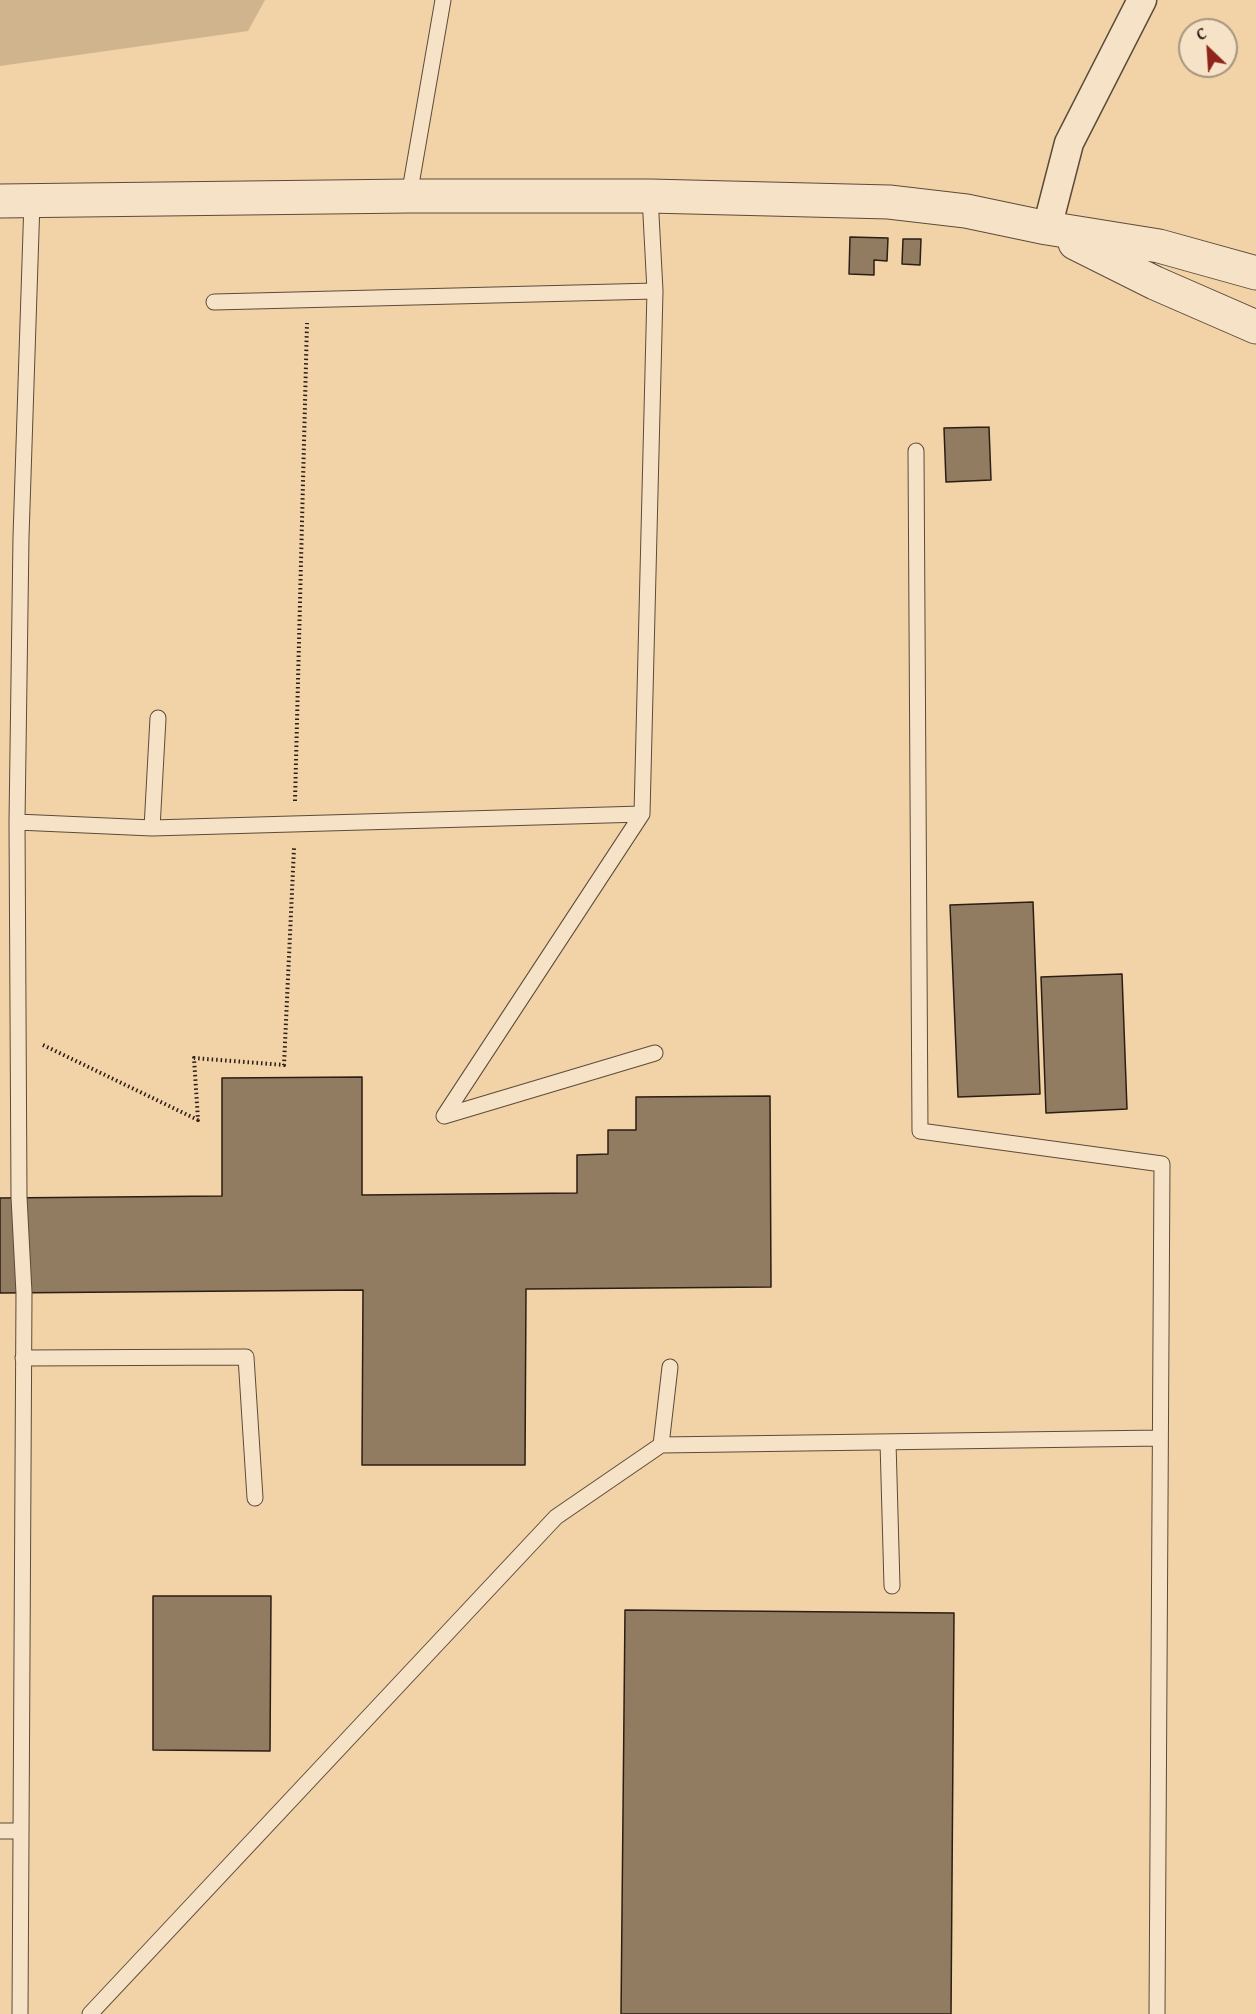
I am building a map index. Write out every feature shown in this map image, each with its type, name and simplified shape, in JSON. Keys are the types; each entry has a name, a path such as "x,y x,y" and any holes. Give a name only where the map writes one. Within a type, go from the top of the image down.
{"street":[{"path":"1047,228 1070,143 1142,0"},
{"path":"0,201 409,196 650,196 889,202 966,211 1047,228 1159,246 1256,273"},
{"path":"1047,228 1155,283 1256,327"}],"lane":[{"path":"409,196 443,0"},
{"path":"650,196 655,291 642,814 444,1116 655,1053"},
{"path":"20,2014 23,1358 17,822 21,537 32,201"},
{"path":"214,302 655,291"},
{"path":"916,451 920,1131 1162,1164 1157,2014"},
{"path":"152,828 158,717"},
{"path":"17,822 152,828 642,814"},
{"path":"23,1358 246,1357 255,1498"},
{"path":"661,1445 670,1367"},
{"path":"95,2014 556,1517 661,1445 1160,1438"},
{"path":"888,1442 892,1586"},
{"path":"0,1831 21,1831"}],"path":[{"path":"18,1033 198,1120 194,1058 284,1065 295,824 307,301"}],"shaded area":[{"path":"0,0 265,0 248,31 0,66"}],"building":[{"path":"850,237 888,238 887,261 874,260 874,275 849,274"},
{"path":"903,239 921,239 920,265 902,264"},
{"path":"989,427 991,480 946,482 944,428"},
{"path":"1033,902 1040,1094 958,1097 950,905"},
{"path":"1122,974 1127,1109 1046,1113 1041,977"},
{"path":"362,1077 362,1195 577,1193 577,1155 608,1154 608,1130 636,1130 636,1097 770,1096 771,1287 526,1289 525,1465 362,1465 363,1290 0,1293 0,1198 222,1196 222,1078"},
{"path":"153,1596 271,1596 270,1751 153,1750"},
{"path":"625,1610 954,1613 951,2014 621,2014"}]}
